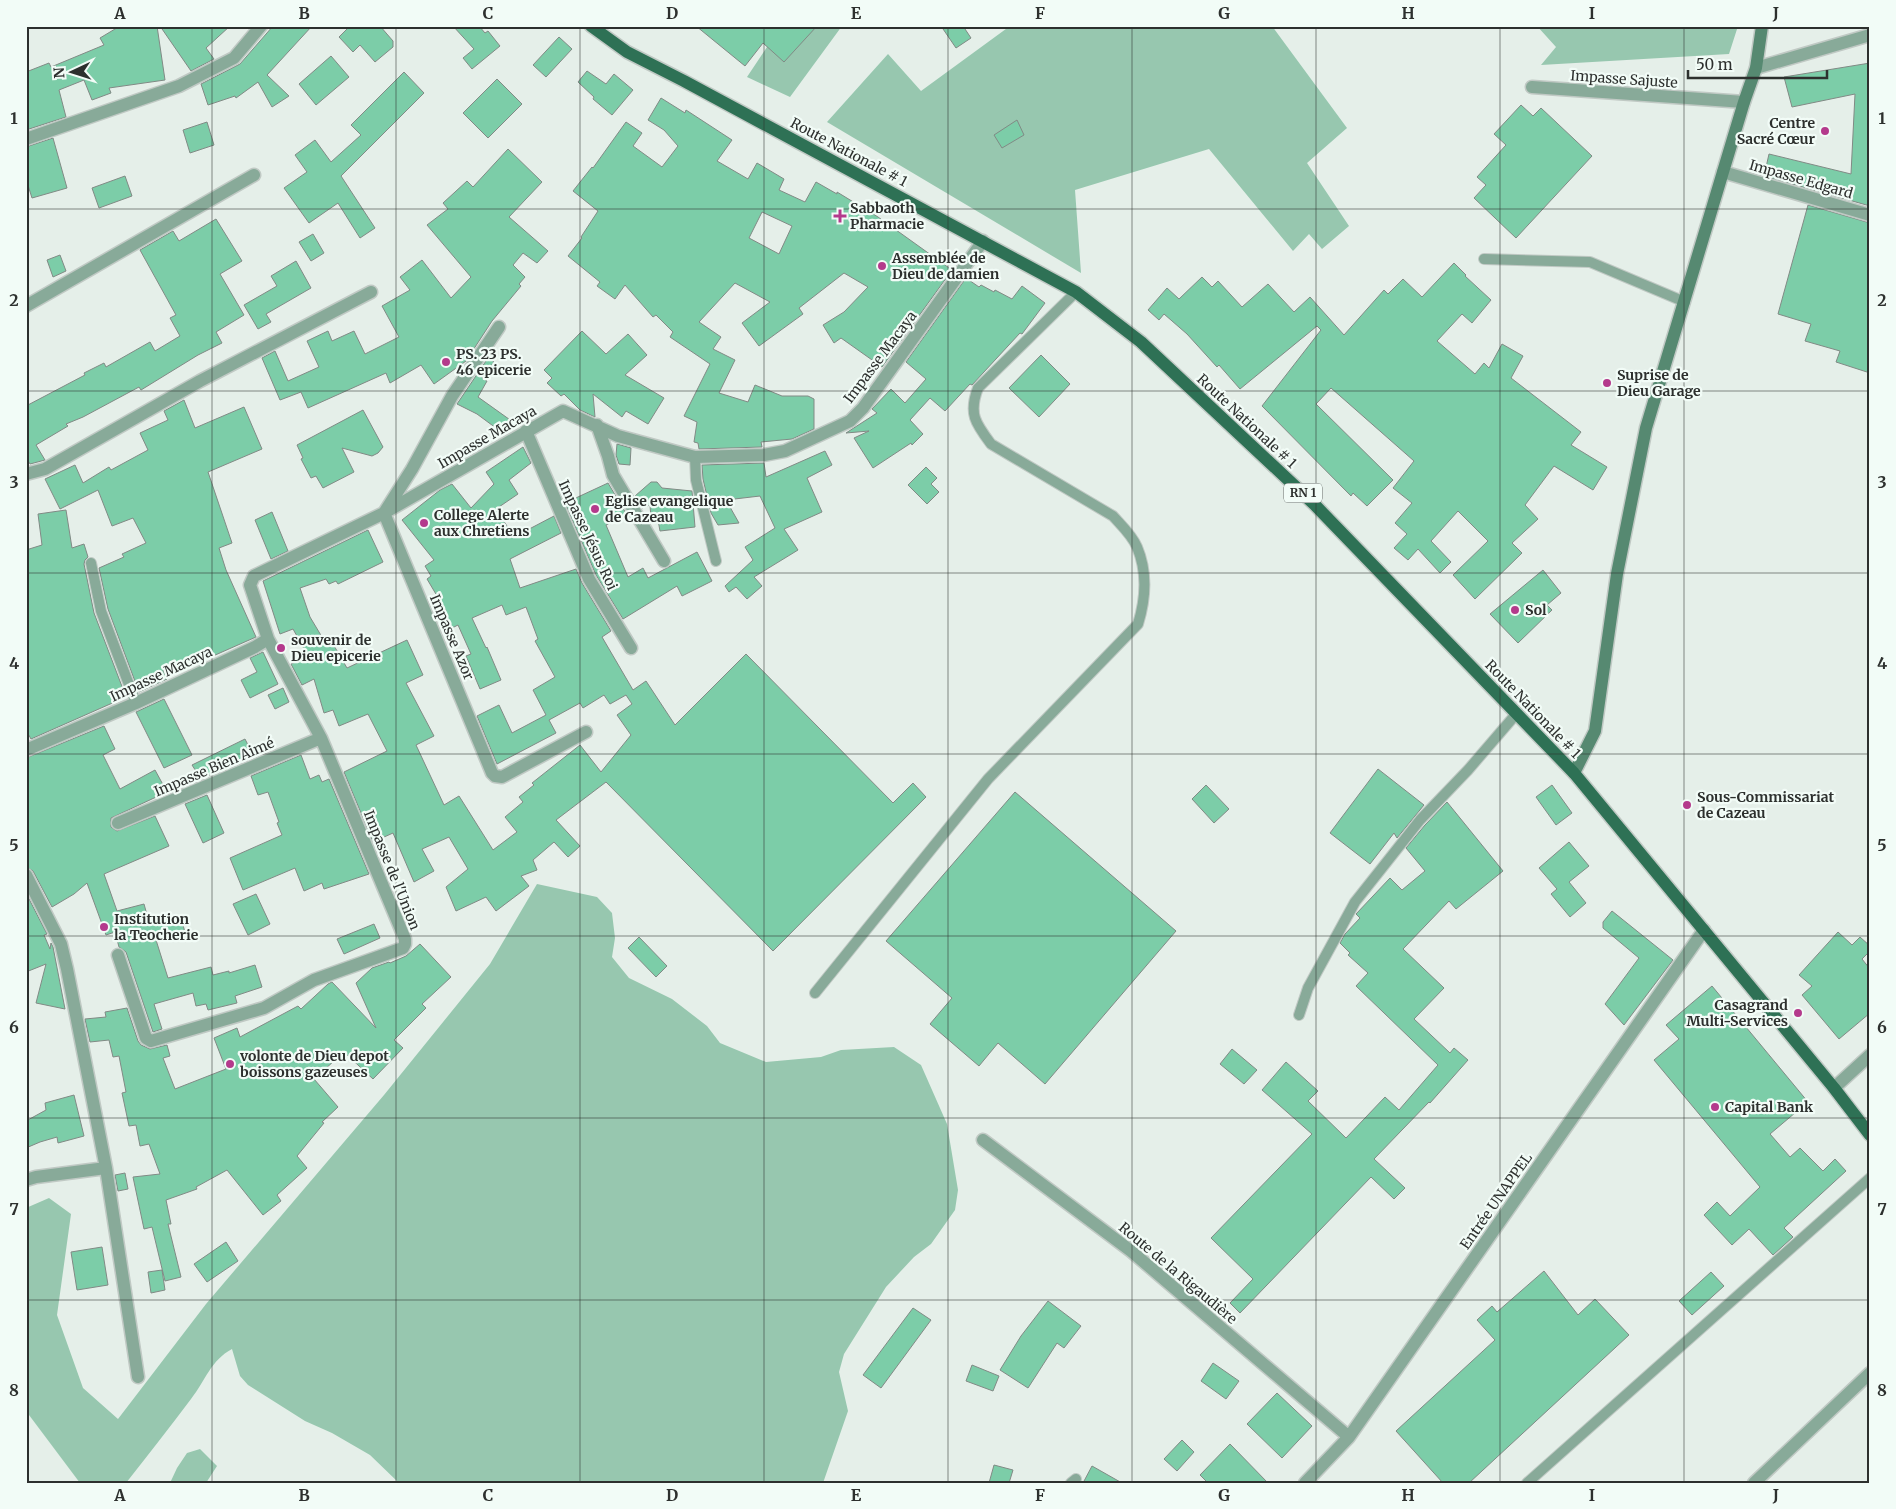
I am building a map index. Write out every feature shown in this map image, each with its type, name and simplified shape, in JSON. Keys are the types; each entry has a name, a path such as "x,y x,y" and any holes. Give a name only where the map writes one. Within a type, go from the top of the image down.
{"main road":[{"name":"Route Nationale # 1","path":"591,26 626,52 692,85 1076,292 1141,342 1307,498 1574,773 1834,1088 1870,1135"},
{"path":"1574,773 1595,731 1617,574 1646,428 1744,102 1756,68 1762,26"}],"street":[{"path":"26,139 179,86 234,58 262,26"},
{"path":"1756,68 1870,35"},
{"name":"Impasse Sajuste","path":"1532,87 1744,102"},
{"name":"Impasse Edgard","path":"1723,172 1870,215"},
{"path":"26,306 254,175"},
{"name":"Impasse Macaya","path":"26,750 136,703 255,647 268,638 250,585 254,576 384,513 563,411 618,436 695,457 764,455 785,451 850,421 863,408 984,241"},
{"path":"26,474 52,465 192,385 371,292"},
{"path":"384,513 412,469 452,396 499,327"},
{"path":"596,425 613,475 664,561"},
{"name":"Impasse Jésus Roi","path":"526,431 589,578 631,648"},
{"name":"Impasse Azor","path":"384,513 492,773 495,776 502,777 586,732"},
{"name":"Impasse de l'Union","path":"118,955 146,1038 150,1041 264,1008 314,980 403,948 405,944 405,939 321,738 268,638"},
{"name":"Impasse Bien Aimé","path":"118,823 321,738"},
{"path":"26,875 61,944 106,1168 138,1377"},
{"name":"Entrée UNAPPEL","path":"1305,1483 1349,1437 1704,930"},
{"path":"1834,1088 1870,1055"},
{"name":"Route de la Rigaudière","path":"983,1140 1131,1251 1349,1437"},
{"path":"26,1180 106,1168"},
{"path":"1754,1483 1870,1372"}],"lane":[{"path":"1484,259 1590,262 1685,302"},
{"path":"815,993 988,779 1138,624 1145,604 1145,578 1137,546 1128,533 1113,516 991,444 977,425 973,412 974,399 978,388 1076,292"},
{"path":"695,457 696,480 716,561"},
{"path":"91,563 101,611 136,703"},
{"path":"1299,1016 1308,988 1355,902 1420,820 1468,770 1517,713"},
{"path":"1527,1483 1870,1178"}],"green space":[{"path":"781,26 842,26 790,97 747,77"},
{"path":"1010,26 1272,26 1347,128 1307,163 1349,226 1322,249 1309,234 1293,251 1209,149 1075,190 1081,273 827,122 888,54 921,91"},
{"path":"1537,26 1738,26 1729,54 1541,65 1556,47"},
{"path":"537,884 597,897 612,913 615,938 612,957 629,978 672,999 707,1026 720,1043 766,1062 821,1057 841,1050 894,1047 921,1065 947,1124 958,1190 955,1210 931,1244 914,1257 886,1287 844,1354 839,1372 848,1411 823,1483 399,1483 370,1455 332,1433 305,1421 248,1385 240,1376 232,1349 213,1365 191,1399 126,1483 80,1483 26,1411 26,1208 49,1198 71,1214 57,1315 83,1388 118,1419 206,1304 384,1095 490,964"},
{"path":"200,1449 217,1466 206,1483 170,1483 187,1453"}],"building":[{"path":"120,26 157,26 165,80 109,88 111,93 92,100 84,80 59,90 66,117 26,130 26,72 49,63 51,67 104,45 100,38"},
{"path":"160,26 230,26 206,48 214,59 191,71"},
{"path":"273,26 312,26 267,75 289,96 272,107 258,82 236,98 235,96 208,105 201,84 240,64"},
{"path":"350,26 380,26 393,41 393,47 375,62 360,45 353,52 339,37"},
{"path":"453,26 479,26 485,33 488,31 500,46 472,69 463,58 474,49"},
{"path":"696,26 817,26 784,62 763,43 745,66"},
{"path":"941,26 963,26 971,38 956,48"},
{"path":"559,37 572,49 546,77 533,65"},
{"path":"331,56 349,77 316,105 299,84"},
{"path":"1870,63 1870,206 1764,176 1769,154 1851,174 1855,94 1792,107 1784,77"},
{"path":"587,71 606,84 614,74 633,90 612,115 593,99 594,97 578,82"},
{"path":"404,72 424,93 341,176 375,228 360,238 338,203 309,223 284,188 307,172 295,155 315,140 331,162 361,135 351,125"},
{"path":"497,79 522,104 488,138 463,113"},
{"path":"661,98 685,113 686,110 732,140 717,161 748,179 757,163 784,179 779,190 805,202 816,182 837,194 837,192 878,217 952,270 882,367 841,338 834,343 823,325 844,312 868,287 844,273 799,308 803,314 759,346 742,323 770,302 735,283 699,322 721,337 713,349 735,360 719,393 748,402 755,385 782,396 808,396 814,399 814,429 792,439 761,442 762,447 699,449 698,443 694,442 697,422 684,416 710,364 670,337 673,332 656,315 653,317 625,285 615,299 597,286 600,282 568,256 582,238 598,211 573,191 593,168 626,122 642,133 633,146 662,167 678,146 664,130 648,120","holes":["762,212 792,226 779,254 749,238"]},
{"path":"1521,105 1533,116 1541,108 1592,156 1516,238 1474,198 1486,185 1477,177 1506,145 1494,134"},
{"path":"1017,120 1024,135 1002,148 994,135"},
{"path":"207,122 214,145 190,153 183,130"},
{"path":"53,138 67,188 32,198 26,179 26,147"},
{"path":"508,149 542,182 509,217 548,251 537,263 523,253 513,265 525,277 519,284 521,286 492,321 466,361 434,384 421,365 390,383 386,373 308,408 301,392 280,400 262,358 275,351 288,381 319,367 307,341 328,331 332,341 354,331 365,354 399,337 382,306 410,290 400,277 422,260 451,298 471,277 427,225 448,209 443,203 467,181 473,187"},
{"path":"125,176 132,196 99,208 92,188"},
{"path":"1808,205 1870,223 1870,373 1836,362 1840,351 1805,341 1811,324 1778,314"},
{"path":"216,219 242,261 220,274 244,315 216,332 222,343 198,355 141,390 139,387 66,424 68,426 36,445 45,460 30,464 26,457 26,406 85,375 84,373 104,363 106,367 150,342 155,351 180,336 170,318 176,315 140,250 173,231 179,241"},
{"path":"313,234 324,253 311,261 299,242"},
{"path":"60,255 66,271 53,277 47,260"},
{"path":"296,261 311,288 266,314 271,322 258,329 244,305 277,286 271,276"},
{"path":"1454,263 1491,300 1472,323 1462,314 1437,341 1475,374 1484,363 1489,368 1502,344 1523,356 1511,378 1581,432 1571,445 1607,467 1593,490 1554,466 1525,505 1538,519 1512,543 1522,553 1475,599 1453,575 1488,541 1458,511 1431,541 1451,562 1440,573 1418,549 1408,560 1394,548 1407,534 1395,523 1412,503 1393,488 1414,461 1331,388 1316,404 1393,480 1367,506 1353,493 1351,496 1262,406 1321,330 1317,326 1240,389 1219,365 1217,367 1187,334 1164,314 1159,320 1148,310 1167,288 1179,299 1202,277 1212,287 1218,281 1242,307 1268,284 1294,312 1310,297 1344,335 1384,290 1388,294 1403,279 1422,297"},
{"path":"966,278 979,287 981,285 994,292 995,290 1012,299 1022,286 1045,303 1022,334 1020,333 945,411 930,398 910,420 923,434 912,445 911,443 873,468 854,438 869,431 846,433 877,413 872,409 891,389 905,403 926,379 906,362"},
{"path":"582,331 606,354 628,334 647,355 625,375 664,398 648,424 626,411 622,417 593,394 595,417 580,410 564,394 561,396 547,383 552,378 544,370"},
{"path":"1041,355 1070,384 1039,417 1009,388"},
{"path":"488,358 494,362 482,378 487,381 478,397 513,422 504,434 477,414 457,404"},
{"path":"184,400 195,428 244,407 262,449 208,472 232,543 219,548 226,570 256,637 213,656 210,650 163,670 167,679 139,692 108,609 99,568 124,557 122,554 146,543 133,518 112,526 98,490 60,509 45,479 75,465 83,483 109,467 111,470 148,450 140,433 168,420 164,411"},
{"path":"363,410 383,447 372,456 342,448 354,472 323,488 316,476 311,478 301,459 303,458 297,445"},
{"path":"617,444 631,448 630,465 619,464 616,455"},
{"path":"523,447 531,463 509,480 518,494 496,509 514,537 554,516 561,533 510,559 520,588 576,569 582,583 611,631 602,637 633,690 646,681 675,725 746,654 893,803 913,783 926,797 773,951 606,782 556,820 580,846 568,857 554,842 533,860 537,870 521,876 529,886 496,911 486,897 456,911 446,887 468,869 449,837 422,849 434,871 414,882 393,833 373,842 344,772 387,751 368,714 339,726 333,710 324,713 314,679 302,685 291,664 308,656 293,629 280,634 263,581 368,530 383,562 338,584 336,581 329,584 326,579 300,588 310,617 328,647 333,644 347,668 407,640 423,675 406,683 434,736 416,745 444,805 459,796 493,850 517,832 505,817 523,802 519,797 534,785 532,783 580,745 601,772 631,735 617,715 632,704 626,695 610,704 604,695 583,708 580,703 549,720 556,733 497,764 477,716 499,705 512,733 546,715 533,690 555,677 535,641 538,639 526,607 506,615 502,605 472,618 501,680 480,689 466,656 471,654 458,625 450,629 442,613 446,611 427,579 431,576 425,566 434,560 402,520 440,490 452,484 471,508 494,484 486,472"},
{"path":"825,451 832,465 807,478 822,512 784,529 798,550 754,577 762,586 747,599 736,587 729,592 725,586 753,560 745,547 775,528 760,496 726,500 739,523 718,525 711,513 703,479 702,465 764,463 766,477"},
{"path":"926,467 937,478 931,484 939,492 927,504 908,485"},
{"path":"651,482 657,482 662,488 692,491 695,527 660,531 658,520 651,518 650,505 642,508 635,496"},
{"path":"608,483 627,515 606,525 628,577 643,568 648,578 697,552 712,581 682,596 677,586 623,619 596,575 565,503"},
{"path":"66,510 72,548 84,544 88,557 84,564 94,613 126,697 31,739 26,730 26,550 42,545 38,514"},
{"path":"272,512 288,551 271,559 255,520"},
{"path":"1543,570 1561,593 1547,605 1552,610 1518,643 1490,614"},
{"path":"263,652 278,684 250,698 241,680 257,672 250,658"},
{"path":"283,688 289,702 275,709 268,695"},
{"path":"164,699 192,755 164,768 136,712"},
{"path":"104,726 115,749 103,755 120,789 155,770 167,792 111,818 111,827 117,831 155,816 169,846 104,874 117,911 144,904 149,922 151,923 180,915 185,932 156,940 168,978 211,967 213,975 229,971 229,973 255,965 262,987 235,996 237,1003 208,1010 206,1004 196,1006 193,993 154,1004 162,1029 153,1032 126,952 119,947 115,932 106,935 87,883 74,894 52,907 33,871 26,867 26,758"},
{"path":"245,739 253,755 201,779 192,765"},
{"path":"301,755 310,779 319,775 322,782 329,779 369,874 324,889 322,883 304,891 295,868 243,890 230,858 282,835 268,792 258,795 251,776"},
{"path":"1378,769 1424,805 1397,838 1394,833 1370,864 1330,833"},
{"path":"1206,785 1229,809 1214,823 1192,799"},
{"path":"1552,785 1572,813 1556,825 1536,797"},
{"path":"1015,792 1176,931 1045,1084 998,1043 979,1066 930,1024 952,998 886,941"},
{"path":"207,795 224,833 203,843 185,804"},
{"path":"1447,802 1503,871 1456,909 1449,901 1403,949 1444,988 1414,1019 1450,1053 1454,1048 1468,1060 1430,1103 1374,1159 1405,1188 1394,1199 1371,1177 1240,1313 1230,1303 1253,1279 1211,1238 1312,1134 1262,1090 1286,1062 1318,1091 1308,1101 1346,1138 1385,1097 1399,1110 1438,1065 1356,986 1368,973 1348,955 1350,953 1340,943 1345,934 1360,918 1356,914 1390,878 1402,890 1425,871 1406,848"},
{"path":"1569,842 1589,866 1569,882 1586,903 1570,917 1551,894 1557,889 1539,868"},
{"path":"26,893 47,934 44,935 50,949 51,943 53,947 65,1009 36,1003 46,964 26,972"},
{"path":"256,894 270,924 248,935 233,904"},
{"path":"1612,911 1673,960 1624,1025 1605,1004 1639,958 1603,928 1603,922"},
{"path":"374,924 380,938 344,954 337,939"},
{"path":"1838,932 1852,945 1860,937 1870,946 1870,951 1862,959 1870,969 1870,1013 1839,1039 1802,995 1812,986 1799,975"},
{"path":"639,937 667,966 656,977 628,948"},
{"path":"420,944 451,977 422,1004 426,1008 394,1040 403,1048 373,1079 344,1052 314,1079 338,1107 322,1122 324,1123 297,1156 307,1168 277,1195 281,1201 263,1215 227,1170 196,1187 197,1189 166,1200 171,1224 168,1224 181,1277 165,1281 152,1227 144,1229 133,1177 160,1174 149,1144 140,1146 136,1125 129,1126 122,1093 126,1092 119,1056 113,1057 109,1040 90,1042 85,1019 106,1017 105,1012 127,1008 141,1045 150,1049 167,1045 170,1056 163,1058 175,1089 226,1069 214,1038 237,1028 240,1037 298,1006 301,1009 332,982 376,1028 356,983 372,968 406,956"},
{"path":"1712,986 1808,1102 1770,1134 1790,1157 1800,1148 1823,1171 1835,1159 1846,1171 1784,1228 1793,1237 1773,1255 1749,1229 1732,1245 1704,1215 1717,1202 1730,1216 1760,1187 1654,1060 1679,1039 1666,1025"},
{"path":"1232,1049 1257,1070 1244,1084 1220,1064"},
{"path":"74,1095 84,1136 58,1143 57,1137 26,1148 26,1121 46,1110 45,1103"},
{"path":"125,1173 128,1189 118,1191 115,1175"},
{"path":"226,1242 238,1261 207,1282 194,1264"},
{"path":"102,1247 108,1285 77,1290 71,1252"},
{"path":"162,1270 165,1290 151,1293 148,1272"},
{"path":"1544,1271 1578,1315 1595,1299 1629,1335 1469,1483 1443,1483 1396,1431 1495,1340 1477,1320 1492,1306 1497,1312"},
{"path":"1711,1272 1724,1286 1692,1315 1679,1301"},
{"path":"1048,1301 1081,1326 1064,1348 1057,1343 1028,1388 1000,1370 1021,1336"},
{"path":"913,1308 931,1320 881,1388 863,1375"},
{"path":"1213,1363 1239,1381 1226,1399 1201,1381"},
{"path":"972,1365 999,1376 993,1391 966,1381"},
{"path":"1277,1393 1312,1426 1282,1458 1247,1424"},
{"path":"1182,1440 1194,1452 1177,1471 1164,1459"},
{"path":"1230,1444 1268,1483 1208,1483 1200,1475"},
{"path":"994,1465 1013,1470 1009,1483 989,1483"},
{"path":"1092,1466 1122,1483 1083,1483"}],"place":[{"name":"Centre Sacré Cœur","path":"1825,131"},
{"name":"Sabbaoth Pharmacie","path":"840,216"},
{"name":"Assemblée de Dieu de damien","path":"882,266"},
{"name":"PS. 23 PS. 46 epicerie","path":"446,362"},
{"name":"Suprise de Dieu Garage","path":"1607,383"},
{"name":"Eglise evangelique de Cazeau","path":"595,509"},
{"name":"College Alerte aux Chretiens","path":"424,523"},
{"name":"Sol","path":"1515,610"},
{"name":"souvenir de Dieu epicerie","path":"281,648"},
{"name":"Sous-Commissariat de Cazeau","path":"1687,805"},
{"name":"Institution la Teocherie","path":"104,927"},
{"name":"Casagrand Multi-Services","path":"1798,1013"},
{"name":"volonte de Dieu depot boissons gazeuses","path":"230,1064"},
{"name":"Capital Bank","path":"1715,1107"}]}
